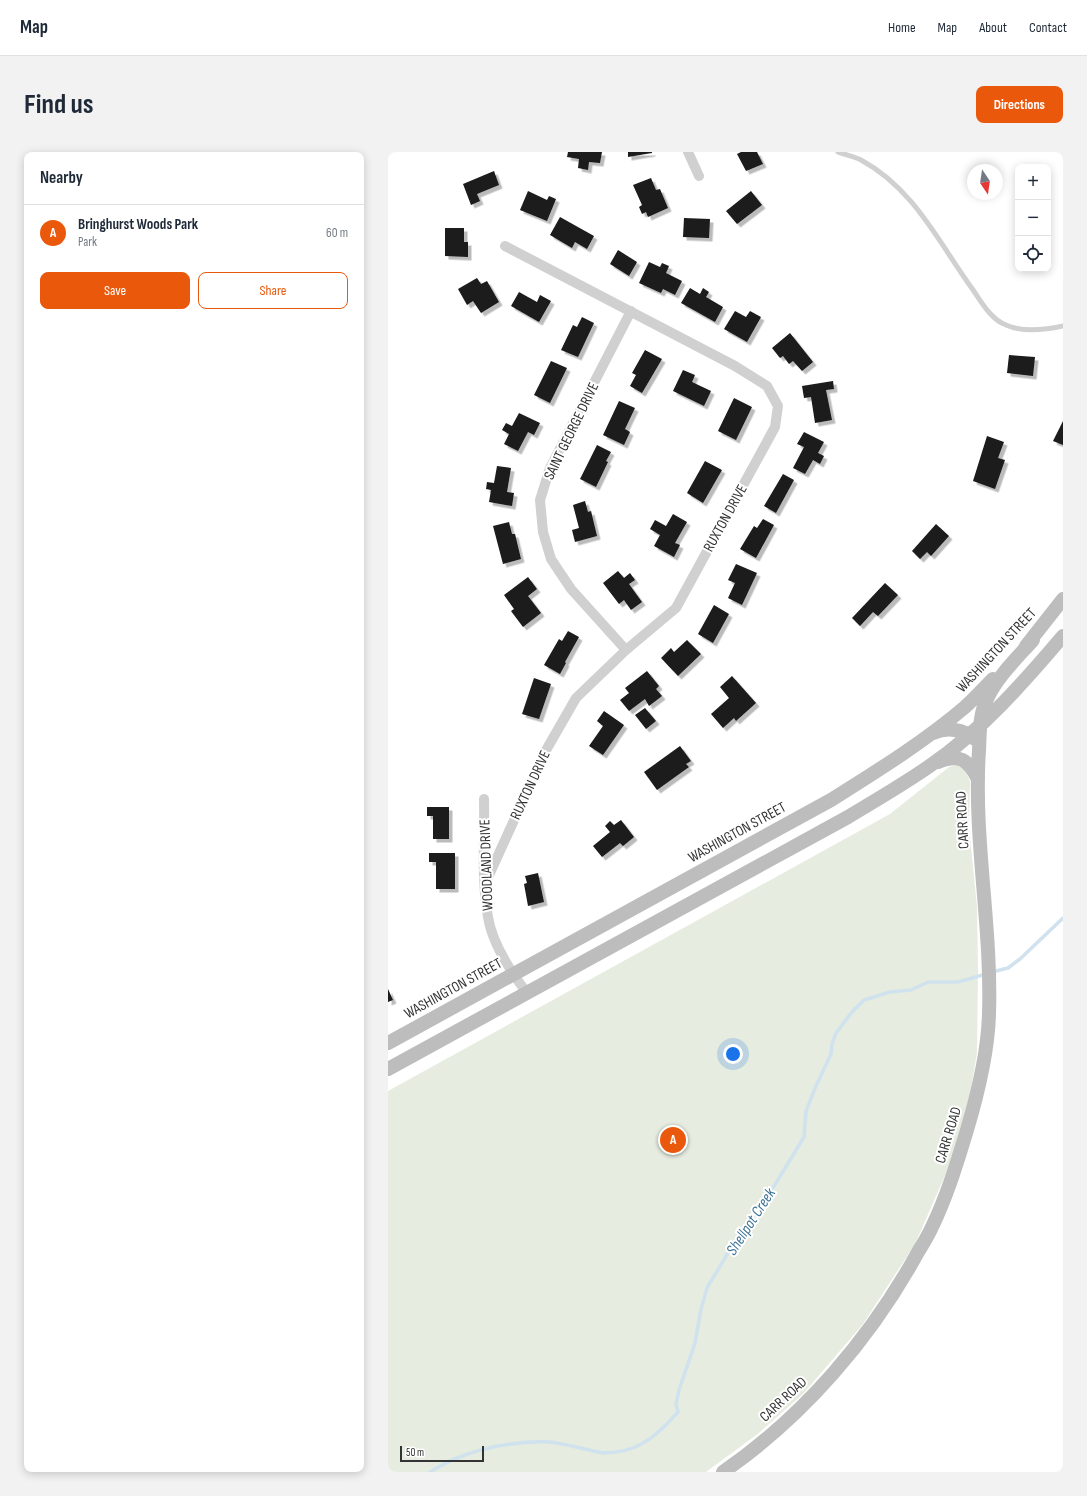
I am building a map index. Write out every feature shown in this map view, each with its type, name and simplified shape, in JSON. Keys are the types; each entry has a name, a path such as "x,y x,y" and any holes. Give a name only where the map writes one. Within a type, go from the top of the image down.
{"main road":[{"name":"WASHINGTON STREET","path":"388,1043 832,800 898,757 965,707 1033,640 1063,599"},
{"path":"932,765 981,725 1041,662 1063,636"},
{"name":"CARR ROAD","path":"722,1472 776,1430 808,1402 871,1326 906,1275 932,1228 954,1174 974,1107 985,1056 989,1015 987,919 978,817 979,746 981,725 984,706 994,687 1033,640"},
{"path":"927,735 942,730 952,729 969,734 975,739 979,746"},
{"path":"388,1069 848,817 932,765 941,761 960,758 968,763 978,780"}],"street":[{"path":"688,152 699,176"},
{"name":"RUXTON DRIVE","path":"485,884 545,752 576,698 626,650 676,608 775,427 778,406 767,386 735,366 505,246"},
{"name":"SAINT GEORGE DRIVE","path":"626,650 571,589 551,559 543,532 540,500 550,468 632,312"},
{"name":"WOODLAND DRIVE","path":"484,800 485,884 488,918 497,944 514,975 527,993"}],"lane":[{"path":"838,152 859,159 879,171 902,192 928,221 956,266 990,314 1005,325 1019,328 1041,330 1063,326"}],"shaded area":[{"path":"956,765 963,767 970,781 969,827 977,907 977,1052 968,1109 947,1171 915,1244 863,1324 803,1394 759,1433 706,1472 388,1472 388,1091 890,814 949,767"}],"building":[{"path":"568,152 602,152 600,163 589,162 588,170 578,168 579,159 567,157"},
{"path":"628,152 652,152 652,153 628,157"},
{"path":"741,152 757,152 763,164 746,171 737,154"},
{"path":"494,171 499,185 477,194 480,201 471,205 463,184"},
{"path":"651,178 656,190 660,189 668,208 648,217 646,212 642,214 639,207 642,205 633,185"},
{"path":"528,191 547,200 549,196 556,199 547,221 520,210"},
{"path":"751,191 762,205 737,224 726,211"},
{"path":"560,217 594,236 587,249 575,242 572,248 550,235"},
{"path":"684,218 710,219 709,238 683,237"},
{"path":"445,228 464,228 464,242 468,242 468,257 445,256"},
{"path":"618,250 637,262 629,276 610,264"},
{"path":"649,262 660,267 662,263 669,266 666,273 682,281 675,295 663,289 661,293 639,283"},
{"path":"477,278 481,284 487,281 499,302 481,313 473,301 467,305 458,289"},
{"path":"690,288 700,294 703,288 709,292 706,297 723,307 715,322 681,303"},
{"path":"519,292 537,302 540,295 551,301 539,322 511,306"},
{"path":"735,311 746,317 750,311 761,317 747,342 724,329"},
{"path":"582,317 594,323 578,357 561,350 573,325 577,327"},
{"path":"790,333 813,362 802,371 793,361 789,364 783,356 780,358 772,348"},
{"path":"645,350 662,359 642,393 630,386 636,375 632,373"},
{"path":"1009,355 1035,357 1033,376 1007,373"},
{"path":"551,361 567,368 550,403 534,395"},
{"path":"683,370 695,375 692,382 711,391 704,406 673,391"},
{"path":"833,381 834,389 826,390 832,420 815,423 811,397 804,398 802,386"},
{"path":"734,398 752,407 736,440 718,431"},
{"path":"619,401 635,408 625,429 630,432 624,445 603,435"},
{"path":"519,413 540,423 534,435 528,432 518,451 504,444 509,434 502,430 506,423 512,426"},
{"path":"1063,421 1063,445 1053,441"},
{"path":"804,432 824,442 818,453 824,456 820,464 813,460 805,474 793,468 804,447 797,444"},
{"path":"987,436 1004,442 998,458 1005,460 995,489 973,481"},
{"path":"597,445 611,452 596,487 580,479"},
{"path":"705,461 722,470 703,503 687,493"},
{"path":"497,466 511,468 507,492 514,493 512,506 489,502 491,490 486,489 487,482 494,483"},
{"path":"783,474 794,480 776,513 764,506"},
{"path":"585,501 588,512 591,511 597,536 575,542 572,530 579,528 573,505"},
{"path":"673,514 687,522 675,543 680,545 674,557 654,546 660,535 650,529 655,520 666,526"},
{"path":"763,519 774,525 756,558 740,549 754,526 757,528"},
{"path":"509,522 512,534 515,534 521,559 503,564 493,526"},
{"path":"936,524 949,536 931,556 927,552 920,559 912,551"},
{"path":"736,564 757,573 742,605 728,598 735,583 728,580"},
{"path":"618,571 624,578 630,573 635,580 629,584 642,602 631,610 624,600 619,604 603,583"},
{"path":"528,577 537,589 528,596 541,613 523,627 511,611 514,609 504,595"},
{"path":"885,583 898,595 878,616 873,612 860,626 852,618"},
{"path":"714,605 729,614 713,643 698,634"},
{"path":"568,631 579,637 560,674 544,665 559,639 562,641"},
{"path":"687,640 701,654 678,676 661,658 671,648 674,652"},
{"path":"647,671 659,686 656,689 662,696 649,706 645,699 629,711 620,700 629,693 625,688"},
{"path":"732,676 756,703 736,721 734,718 723,728 711,714 729,698 720,687"},
{"path":"534,678 551,684 539,719 522,714"},
{"path":"645,708 656,721 646,729 635,715"},
{"path":"604,711 624,725 603,755 589,746 603,726 597,721"},
{"path":"680,746 691,761 686,764 689,767 657,790 644,772"},
{"path":"427,807 449,807 449,839 433,839 433,816 427,816"},
{"path":"621,820 634,837 623,846 620,843 602,857 593,846 610,832 605,826 610,821 614,825"},
{"path":"429,853 455,853 455,889 436,889 436,862 429,862"},
{"path":"538,873 544,902 528,906 524,884 527,883 525,876"},
{"path":"388,989 393,1000 388,1002"}],"waterway":[{"name":"Shellpot Creek","path":"992,972 1008,968 1020,959 1063,918"},
{"name":"Shellpot Creek","path":"430,1472 447,1462 468,1454 502,1446 550,1442 605,1453 635,1447 658,1433 678,1412 676,1404 679,1390 695,1343 701,1309 707,1288 732,1246 776,1183 804,1137 806,1111 831,1054 832,1044 836,1033 852,1012 864,1000 890,992 911,990 928,982 958,982 986,974"}],"place":[{"name":"Bringhurst Woods Park","path":"673,1140"}]}
